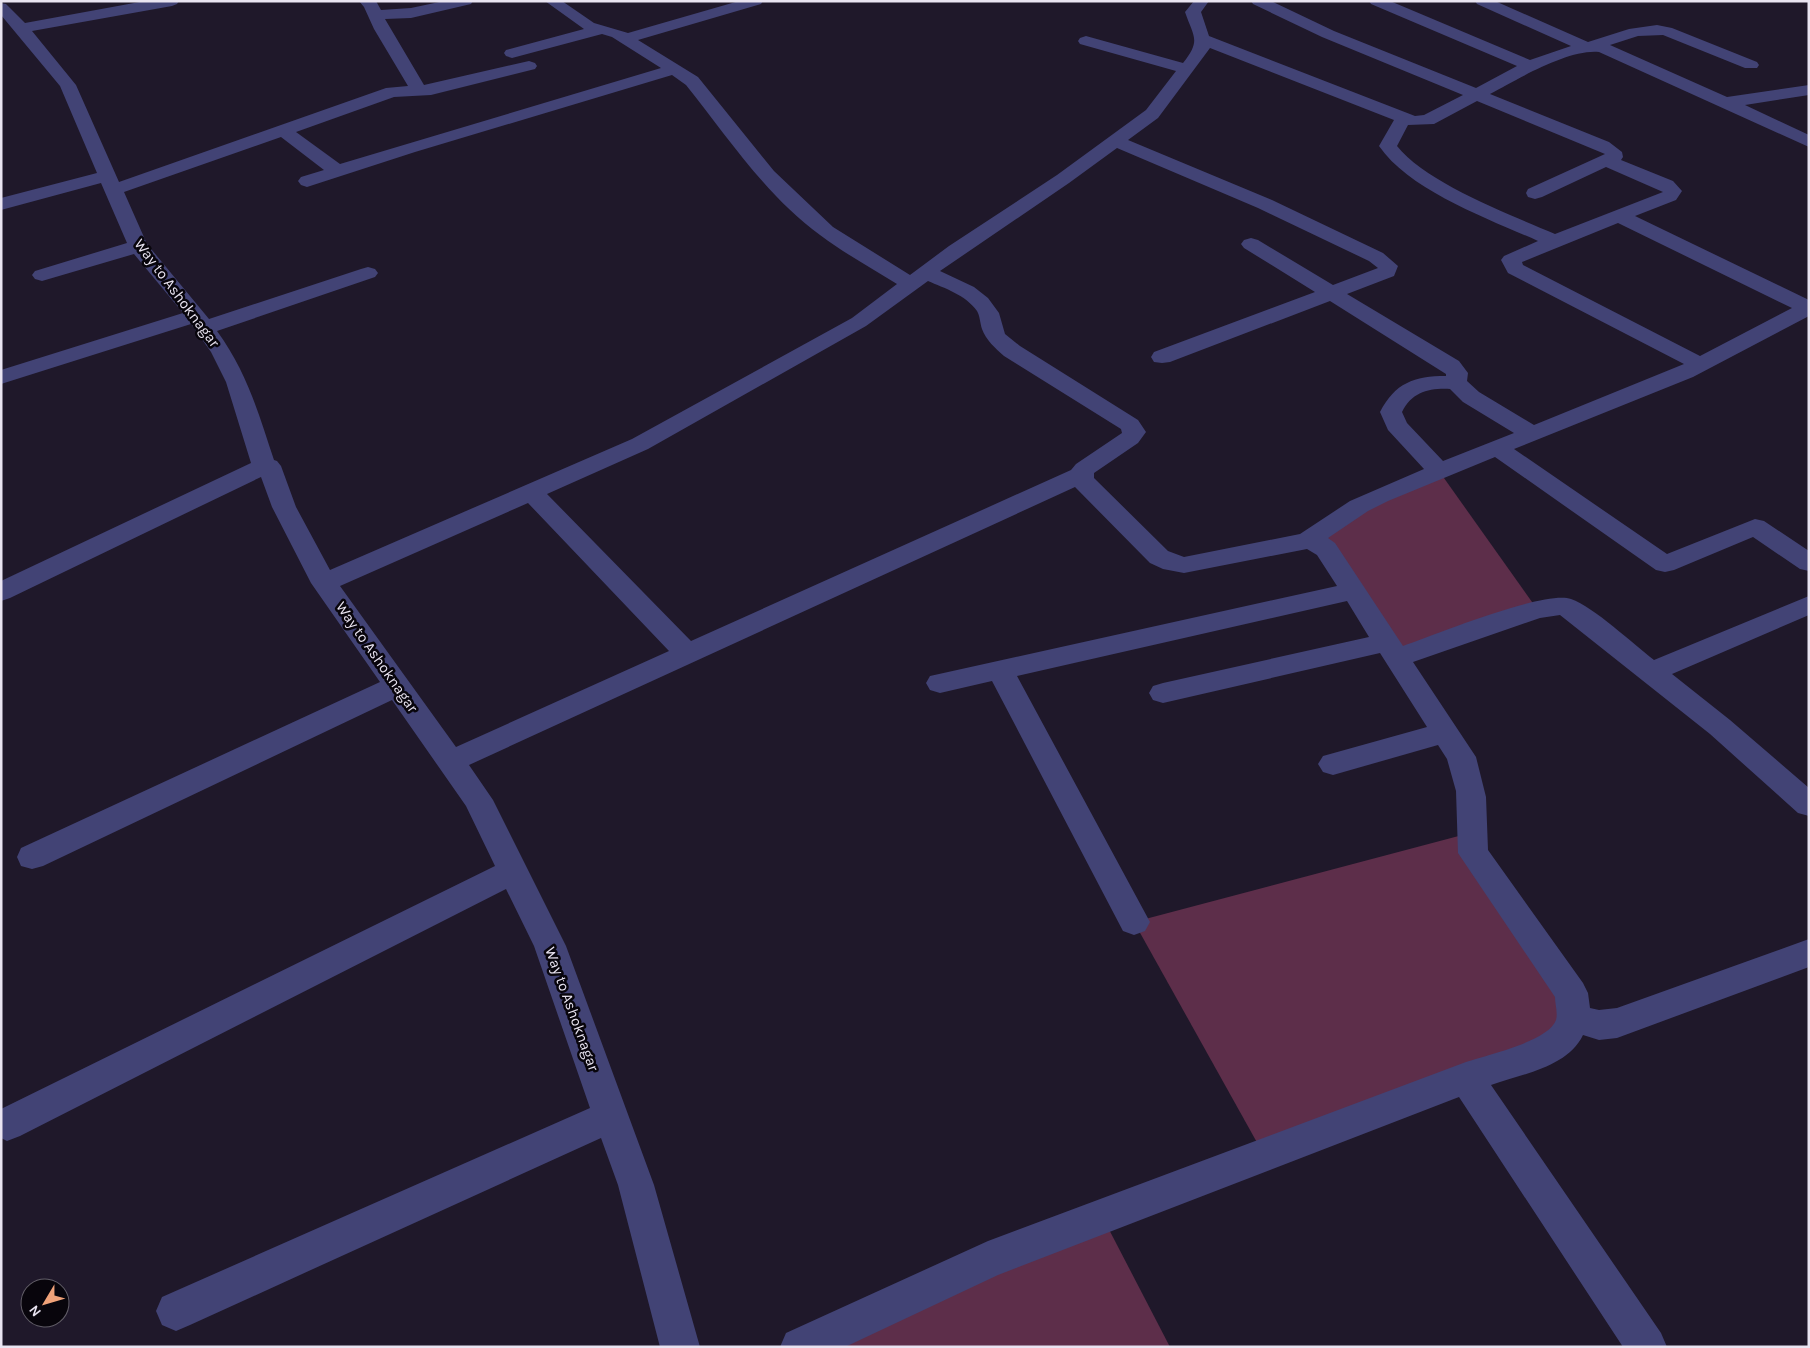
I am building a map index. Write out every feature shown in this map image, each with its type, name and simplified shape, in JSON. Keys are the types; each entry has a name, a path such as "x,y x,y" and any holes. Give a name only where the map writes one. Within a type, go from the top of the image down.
{"street":[{"path":"21,28 172,1"},
{"path":"366,1 376,15 382,29 419,91"},
{"path":"376,15 411,13 466,1"},
{"path":"451,762 1081,475 1084,469 1130,438 1134,432 1130,425 1012,351 996,337 991,317 985,306 968,293 918,278 826,230 797,205 768,175 692,81 618,34 589,26 552,1"},
{"path":"625,39 756,1"},
{"path":"324,583 640,444 859,322 918,278 1152,114 1202,49 1202,39 1193,12 1202,1"},
{"path":"1258,1 1328,34 1603,146 1613,152 1614,157 1535,193"},
{"path":"1376,1 1530,66"},
{"path":"1482,1 1724,102 1809,142"},
{"name":"Way to Ashoknagar","path":"1,7 68,85 138,246 222,352 237,382 264,466 269,466 284,507 324,583 478,800 550,946 636,1185 680,1347"},
{"path":"1202,39 1413,121 1428,120 1530,66 1642,30 1656,29 1666,31 1751,65"},
{"path":"512,53 600,30"},
{"path":"1086,41 1186,69"},
{"path":"1,204 110,183 282,130 392,92 419,91 530,66"},
{"path":"307,181 675,69"},
{"path":"1724,102 1809,90"},
{"path":"1403,118 1388,146 1395,156 1443,189 1555,241"},
{"path":"282,130 338,171"},
{"path":"1116,141 1265,204 1376,257 1388,266 1387,272 1379,276 1330,292 1162,357"},
{"path":"1606,161 1666,185 1673,191 1668,196 1517,256 1511,260 1512,265 1515,269 1700,364"},
{"path":"1619,216 1808,308"},
{"path":"1251,244 1451,366 1457,373 1456,383"},
{"path":"42,274 138,246"},
{"path":"1,377 368,273"},
{"path":"1307,541 1359,506 1379,496 1662,382 1808,308"},
{"path":"1439,471 1396,425 1391,412 1396,399 1418,384 1436,381 1456,383 1471,398 1532,434"},
{"path":"1497,448 1665,564 1755,527 1809,563"},
{"path":"1,592 264,466"},
{"path":"800,1347 988,1260 1466,1078 1550,1049 1566,1035 1574,1018 1571,993 1472,853 1470,784 1461,757 1326,549 1318,543 1307,541 1184,565 1172,563 1159,557 1083,481 1081,475"},
{"path":"532,493 688,654"},
{"path":"940,683 1353,591"},
{"path":"1652,672 1809,605"},
{"path":"1163,693 1391,650 1537,609 1563,606 1575,612 1720,727 1809,805"},
{"path":"1000,670 1134,922"},
{"path":"32,857 398,686"},
{"path":"1334,764 1445,733"},
{"path":"7,1124 514,872"},
{"path":"1574,1018 1600,1025 1617,1023 1809,953"},
{"path":"1466,1078 1648,1347"},
{"path":"176,1311 611,1116"}],"shaded area":[{"path":"1439,471 1537,609 1396,658 1307,541"},
{"path":"1470,833 1571,993 1550,1049 1264,1155 1134,922"},
{"path":"1102,1216 1170,1347 805,1347"}]}
